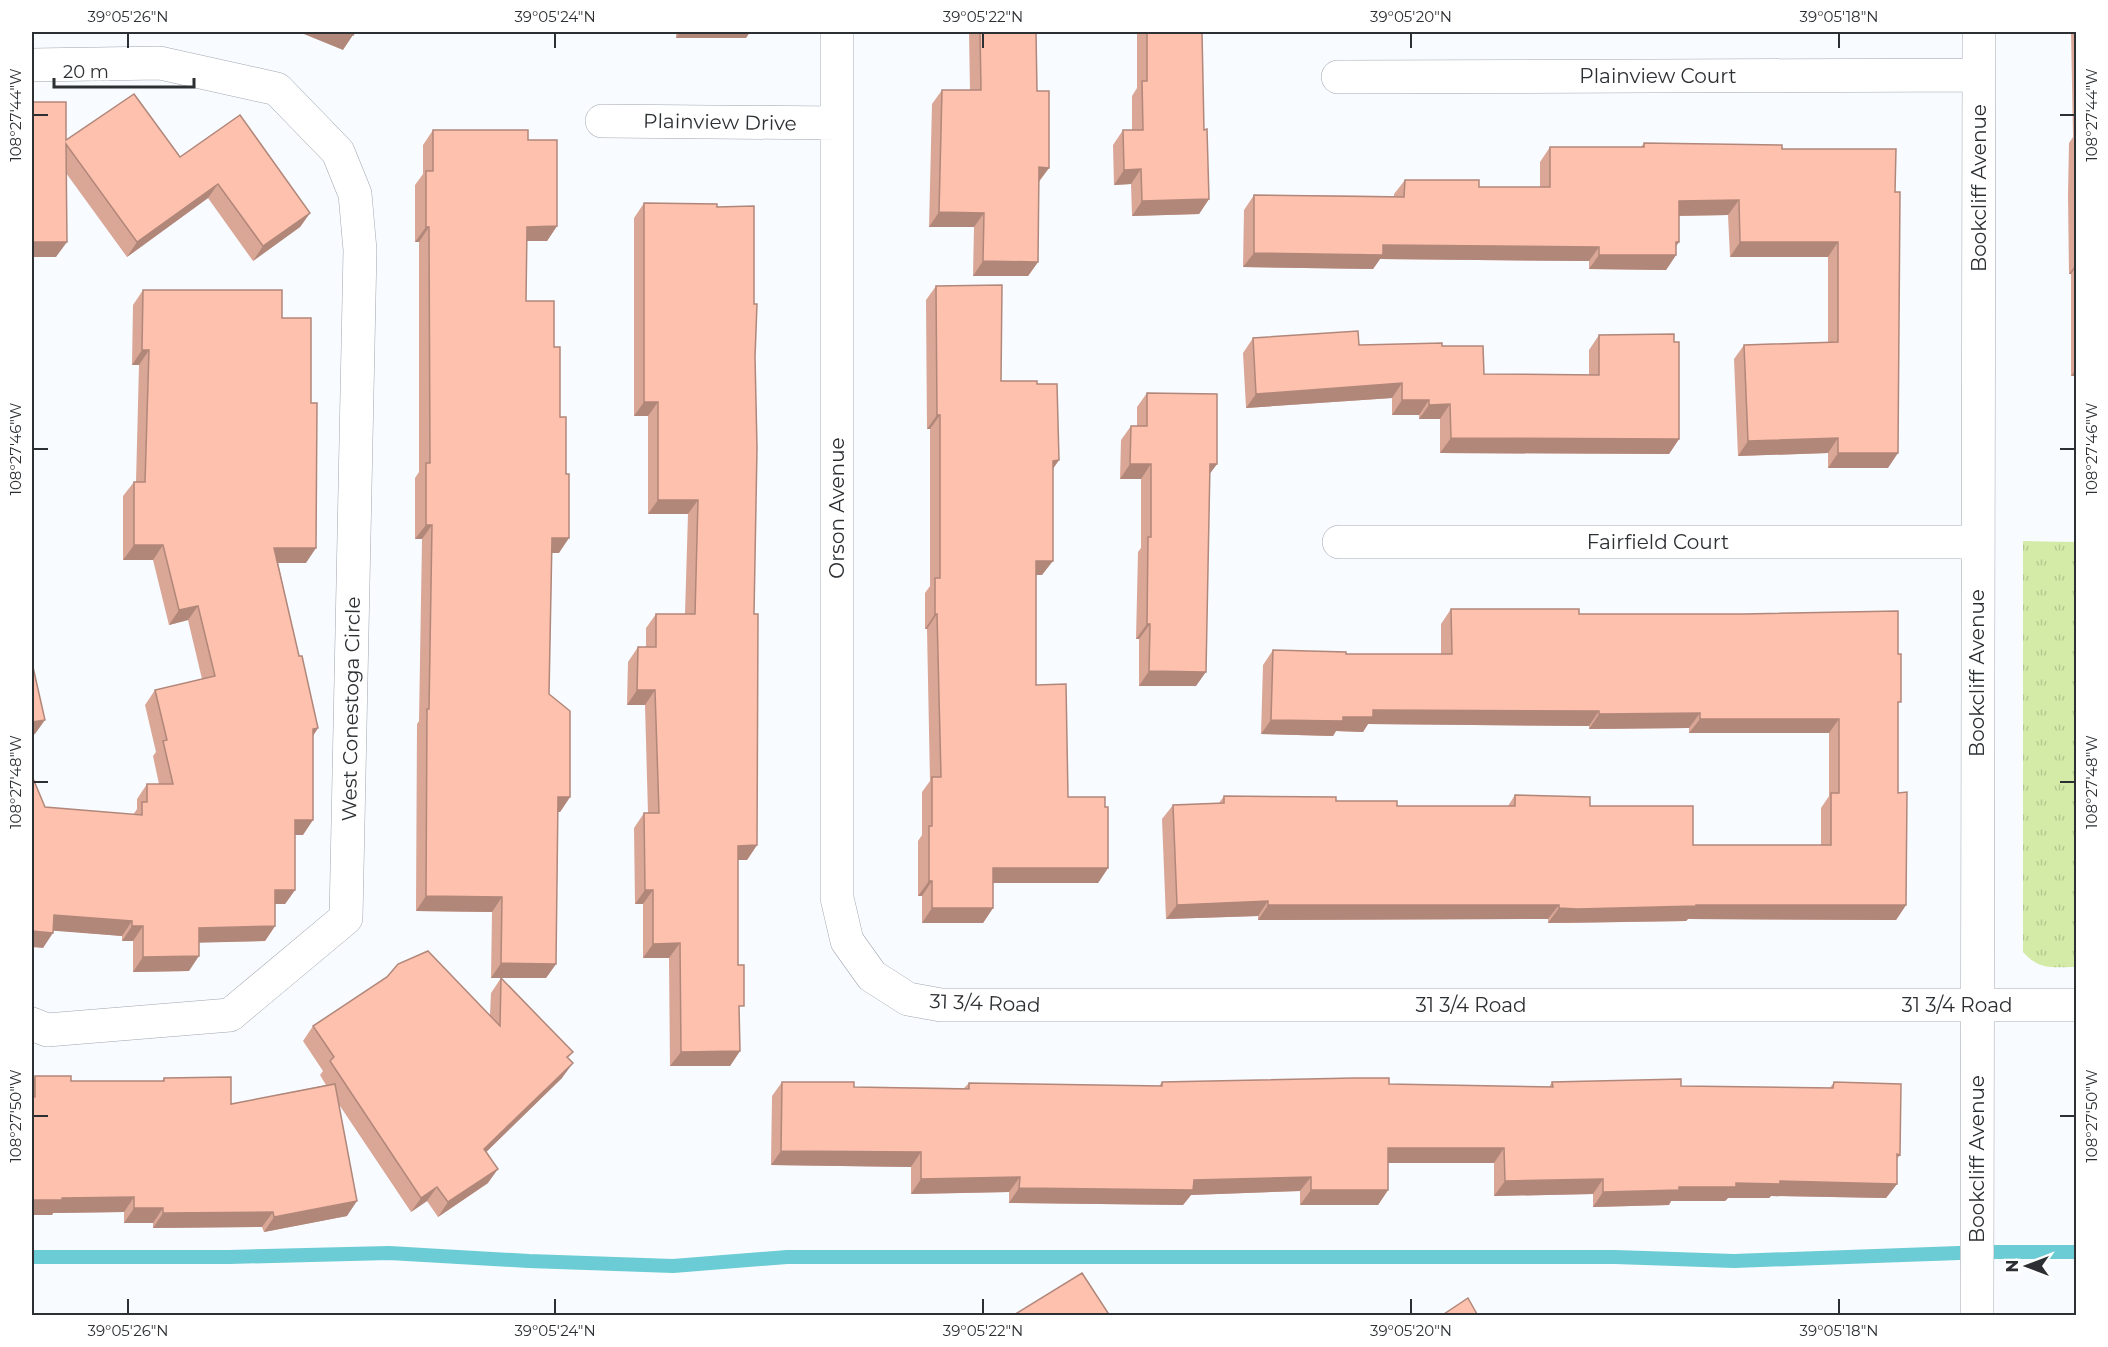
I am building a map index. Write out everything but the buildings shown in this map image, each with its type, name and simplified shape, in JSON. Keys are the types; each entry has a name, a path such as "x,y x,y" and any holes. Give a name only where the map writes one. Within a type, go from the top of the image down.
{"street":[{"name":"Orson Avenue","path":"837,32 837,898 847,941 872,976"},
{"name":"Bookcliff Avenue","path":"1977,1316 1979,32"},
{"name":"West Conestoga Circle","path":"32,65 160,63 277,88 338,152 355,194 360,250 346,918 230,1015 47,1030 32,1024"},
{"name":"Plainview Court","path":"1338,76 1979,75"},
{"name":"Plainview Drive","path":"603,121 837,123"},
{"name":"Fairfield Court","path":"1339,542 1977,542"},
{"name":"31 3/4 Road","path":"872,976 908,999 941,1005 2076,1005"}],"green space":[{"path":"2023,541 2076,542 2076,967 2047,967 2035,962 2023,952"}],"waterway":[{"path":"32,1257 229,1257 389,1253 673,1266 787,1257 1615,1257 1734,1261 1987,1252 2076,1252"}]}
